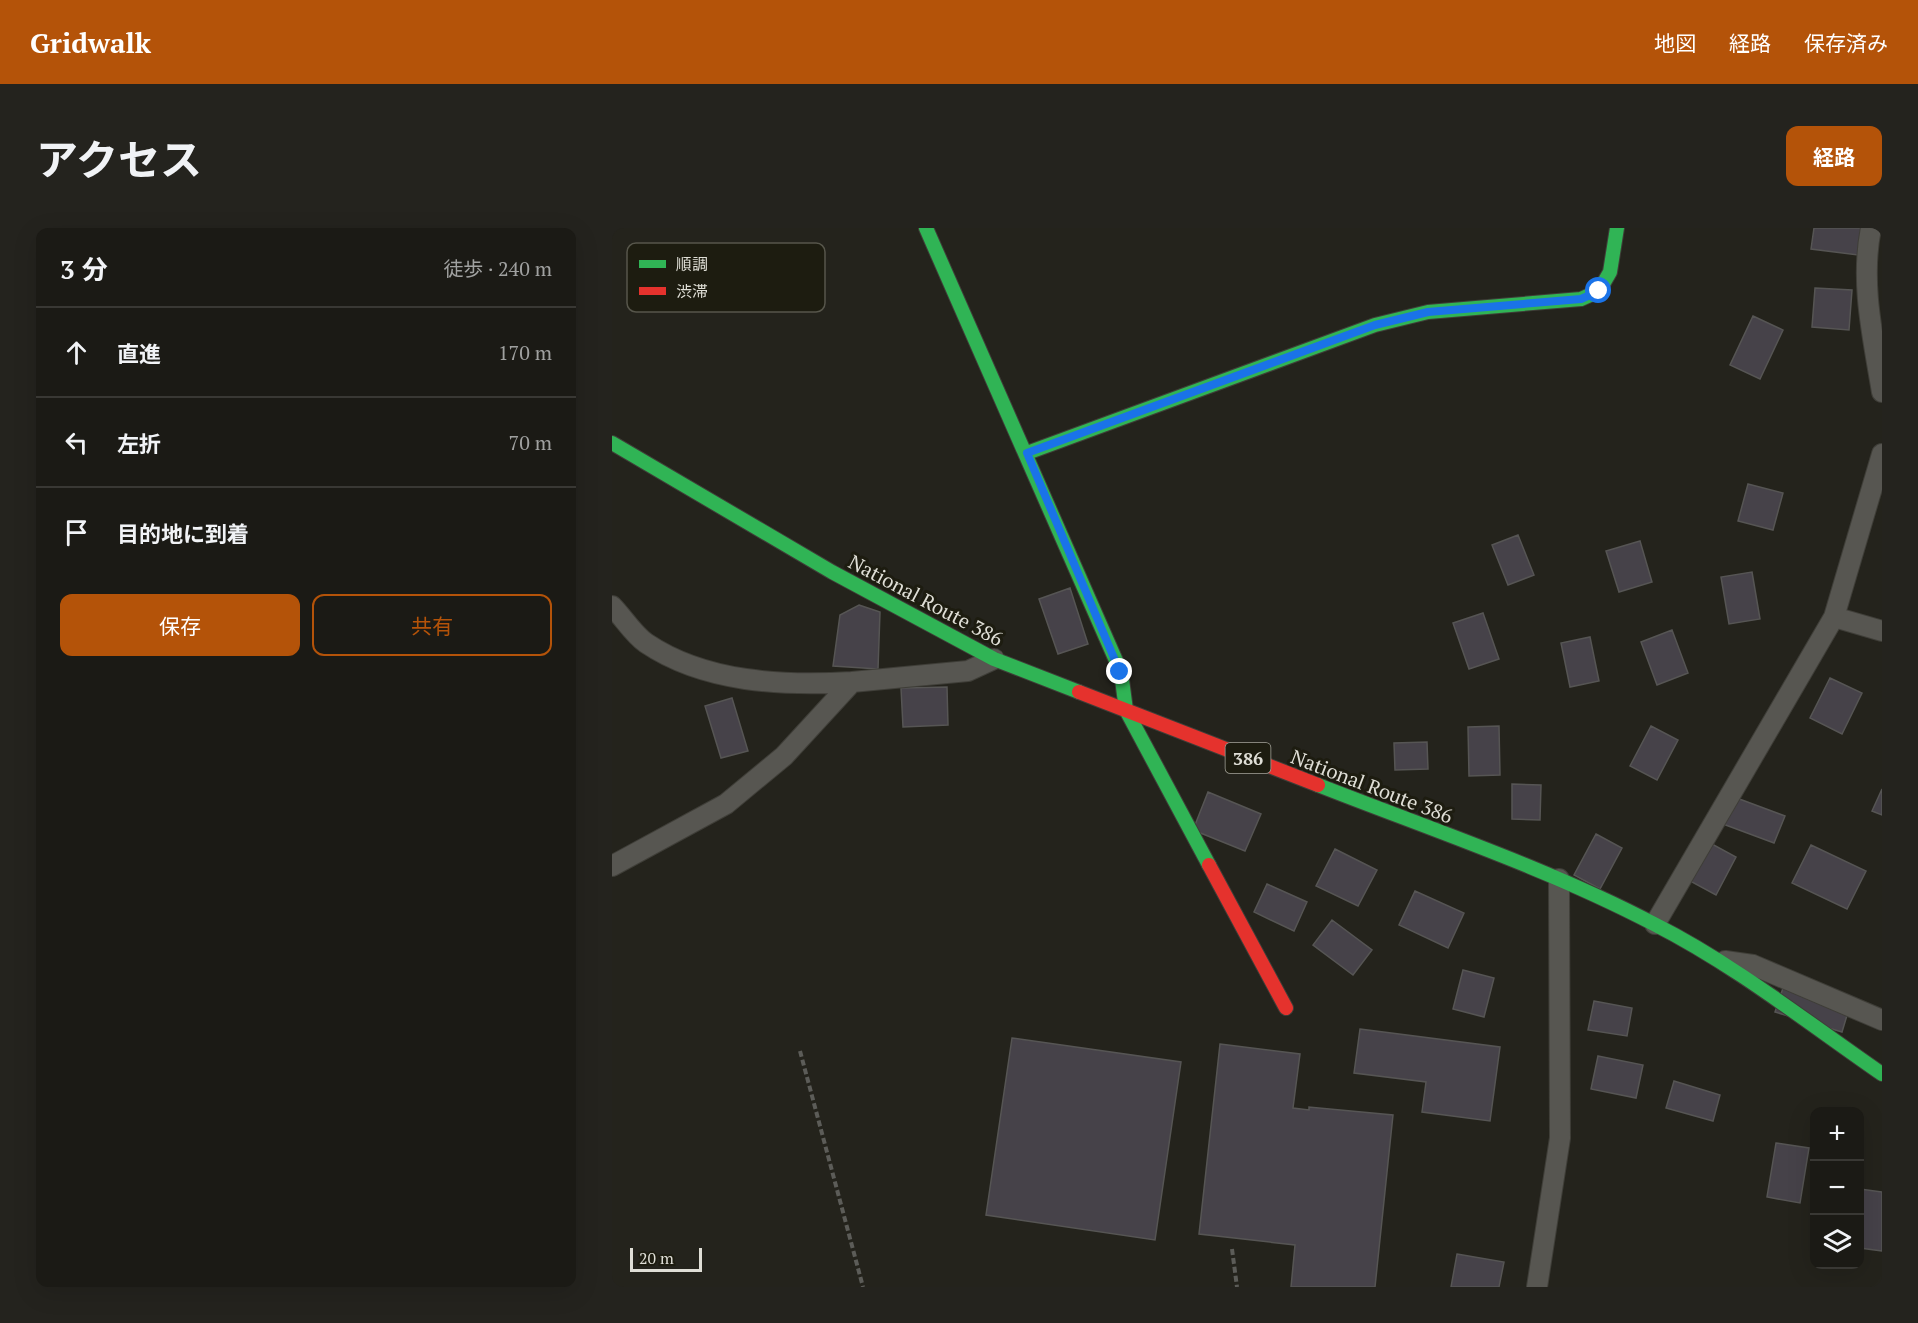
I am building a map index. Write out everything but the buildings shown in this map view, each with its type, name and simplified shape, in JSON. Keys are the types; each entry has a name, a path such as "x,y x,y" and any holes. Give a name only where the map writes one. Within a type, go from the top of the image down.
{"main road":[{"path":"926,228 1027,453 1120,672 1126,710 1286,1008"},
{"path":"1027,453 1375,325 1428,312 1581,299 1599,291 1610,272 1617,228"},
{"name":"National Route 386","path":"612,443 832,572 994,659 1559,879 1655,924 1716,960 1882,1074"}],"street":[{"path":"1871,228 1866,252 1866,294 1882,392"},
{"path":"1655,924 1834,617 1882,454"},
{"path":"612,606 645,642 689,665 750,680 815,684 852,682 968,671 994,659"},
{"path":"1834,617 1882,631"},
{"path":"612,866 726,804 784,756 852,682"},
{"path":"1537,1287 1560,1138 1559,879"},
{"path":"1716,960 1753,964 1882,1020"}],"path":[{"path":"800,1051 863,1287"},
{"path":"1232,1250 1237,1287"}],"traffic: fast":[{"path":"926,228 1121,672 1126,710 1209,865"},
{"path":"1027,453 1375,325 1428,312 1581,299 1599,291 1610,272 1617,228"},
{"path":"612,443 832,572 994,659 1079,692"},
{"path":"1318,785 1530,867 1654,924 1684,940 1771,995 1882,1074"}],"traffic: jam":[{"path":"1079,692 1318,785"},
{"path":"1209,865 1286,1008"}],"route":[{"path":"1120,672 1027,453 1375,325 1428,312 1581,299 1599,291"}]}
